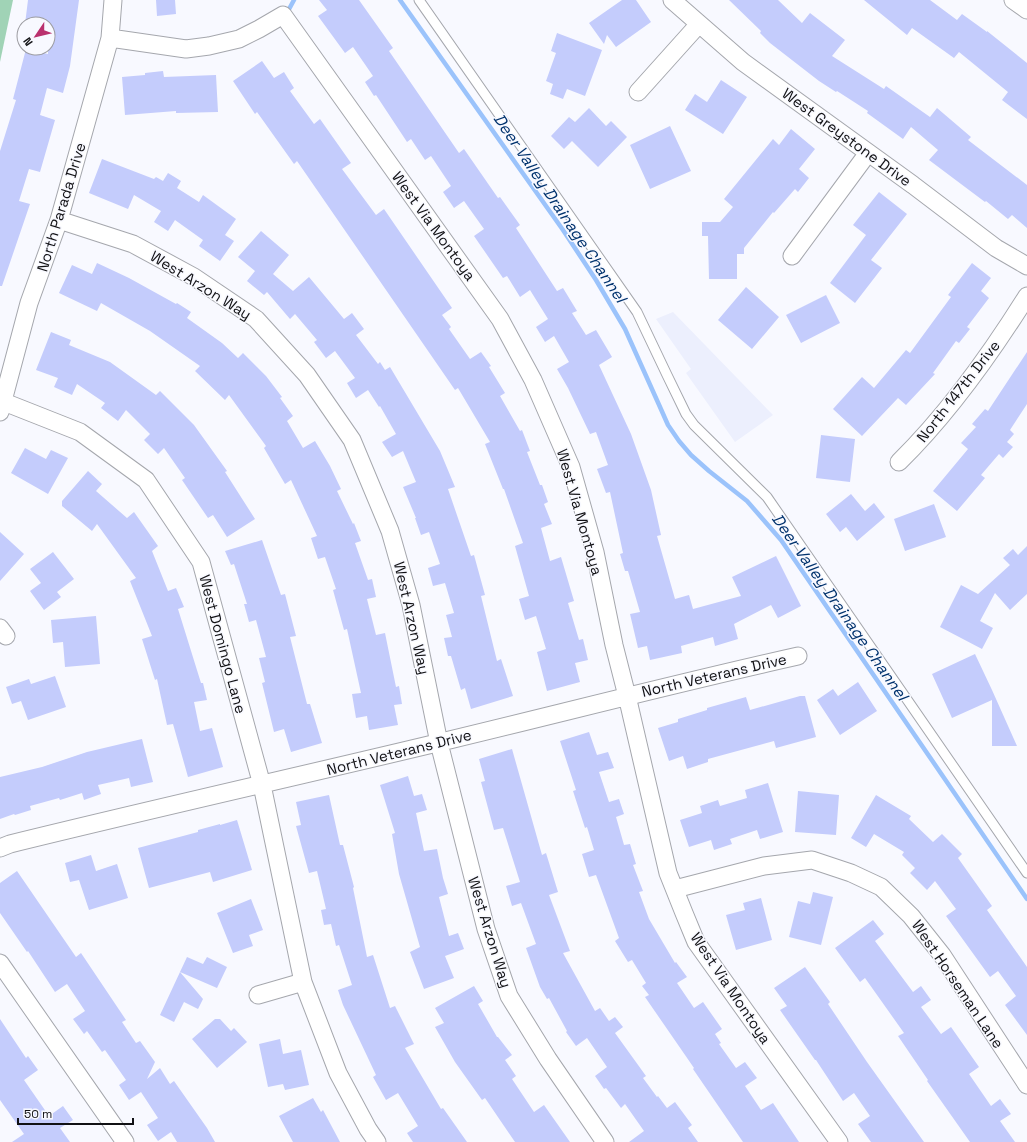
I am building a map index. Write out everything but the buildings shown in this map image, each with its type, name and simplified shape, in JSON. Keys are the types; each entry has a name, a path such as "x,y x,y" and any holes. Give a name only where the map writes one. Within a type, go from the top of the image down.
{"street":[{"name":"North Parada Drive","path":"2,407 10,372 30,303 59,220 110,38 113,0"},
{"name":"West Greystone Drive","path":"672,0 743,62 913,185 996,248 1027,266"},
{"path":"1013,0 1027,10"},
{"name":"West Via Montoya","path":"110,38 186,49 209,46 239,39 283,15 500,319 533,380 570,467 595,552 614,645 668,873 696,942 839,1142"},
{"path":"638,92 699,24"},
{"path":"792,256 868,153"},
{"name":"West Arzon Way","path":"59,220 133,244 194,276 256,319 307,375 352,440 390,531 411,605 439,743 486,929 509,996 548,1059 605,1142"},
{"name":"North 147th Drive","path":"898,462 920,441 976,373 1027,296"},
{"name":"West Domingo Lane","path":"2,407 80,432 146,480 201,562 262,785 303,982 338,1073 368,1129 377,1142"},
{"name":"North Veterans Drive","path":"0,848 10,844 164,806 262,785 798,656"},
{"name":"West Horseman Lane","path":"675,889 764,866 812,860 852,873 881,886 911,916 942,955 1027,1086"},
{"path":"0,962 126,1142"},
{"path":"258,995 303,982"}],"lane":[{"path":"419,0 637,312 666,376 694,425 767,497 1027,873"}],"shaded area":[{"path":"673,312 773,415 735,442 686,373 691,369 656,319"}],"green space":[{"path":"0,0 13,0 0,62"}],"waterway":[{"path":"288,11 294,0"},
{"name":"Deer Valley Drainage Channel","path":"400,0 563,230 596,280 625,329 668,425 679,441 691,455 709,471 747,501 781,540 1027,899"}]}
